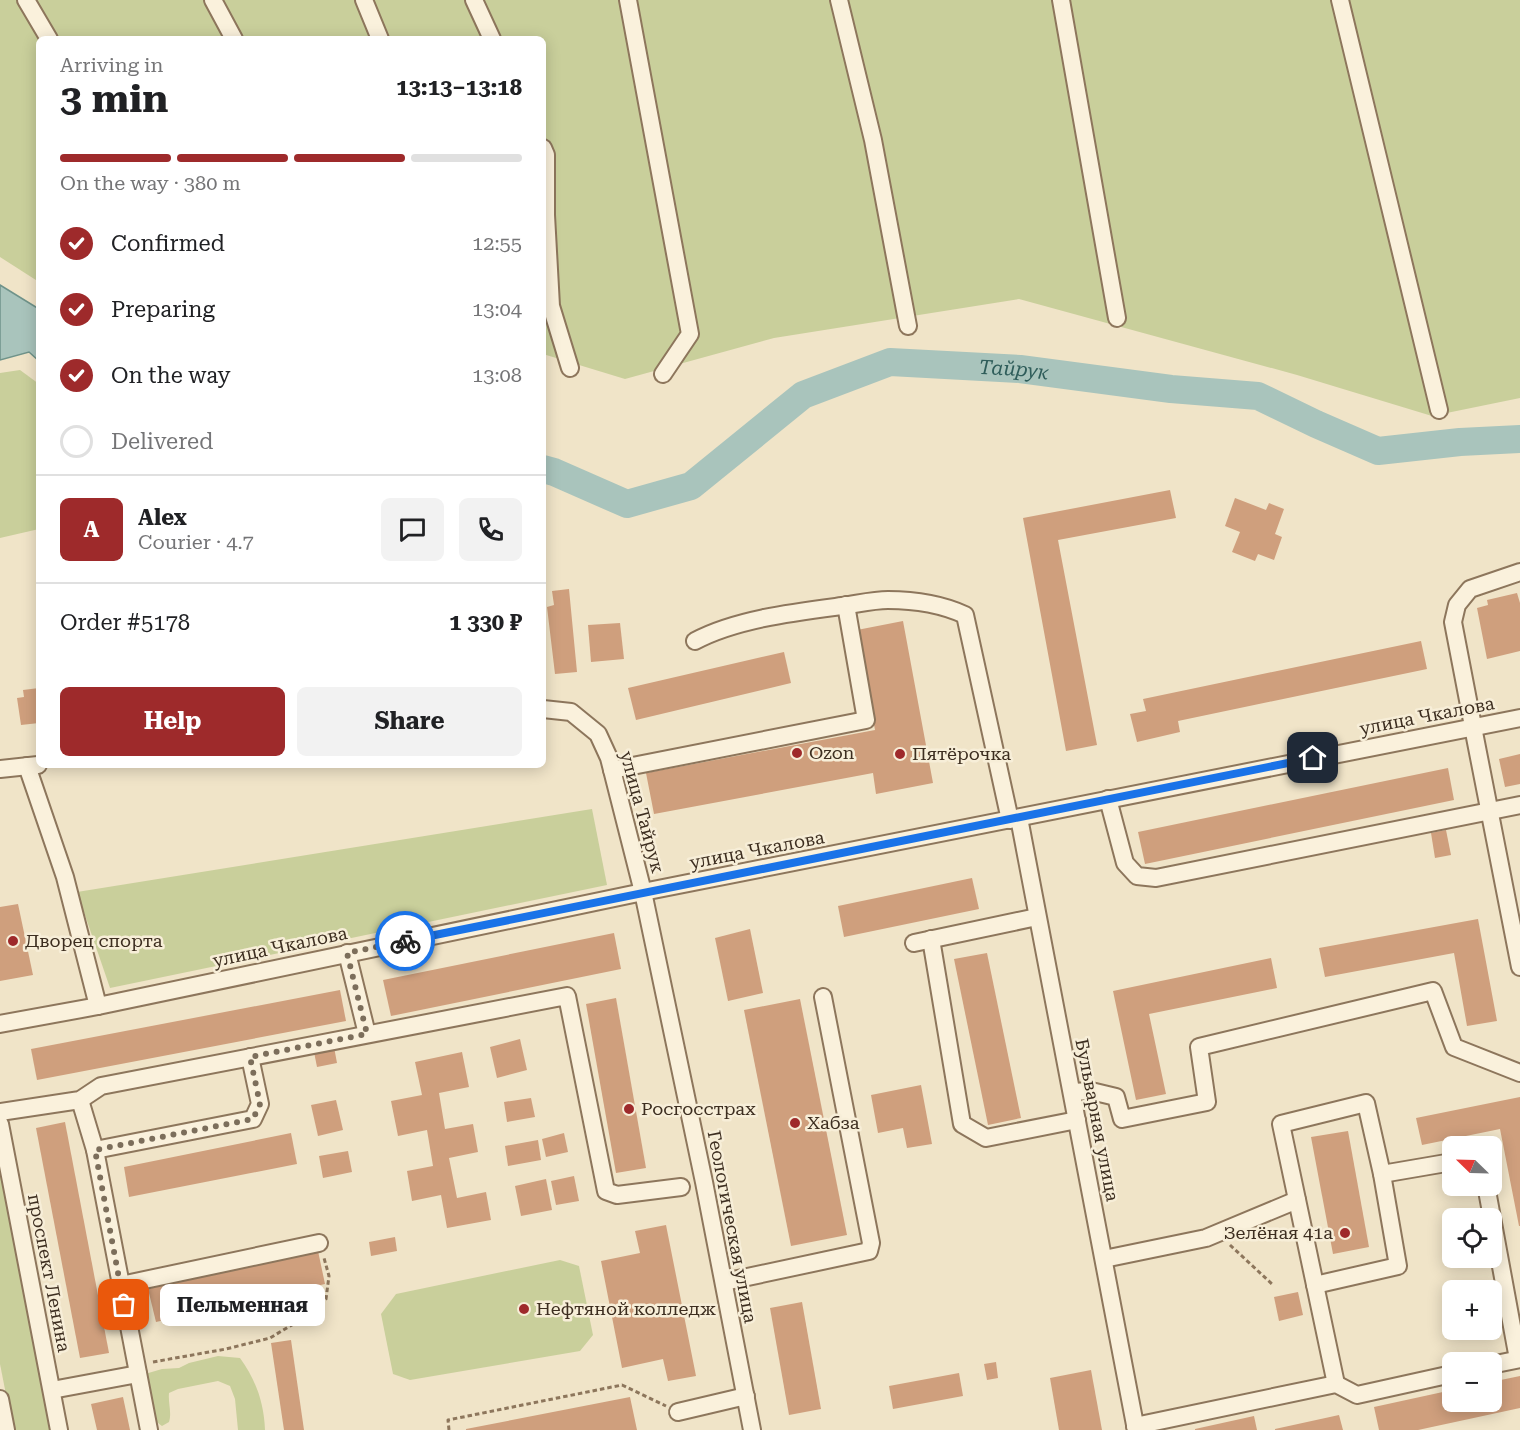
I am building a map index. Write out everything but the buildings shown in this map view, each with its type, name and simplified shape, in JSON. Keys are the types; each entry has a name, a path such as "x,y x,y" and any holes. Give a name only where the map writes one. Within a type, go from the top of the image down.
{"street":[{"path":"26,0 47,36"},
{"path":"213,0 232,36"},
{"path":"364,0 379,36"},
{"path":"474,0 491,36"},
{"path":"628,0 690,334 663,374"},
{"path":"839,0 873,140 908,326"},
{"path":"1061,0 1117,318"},
{"path":"1340,0 1406,266 1438,410"},
{"path":"546,155 546,215 551,306 570,368"},
{"path":"1520,572 1470,589 1457,605 1453,622 1520,967"},
{"name":"Бульварная улица","path":"846,605 887,600 939,605 965,615 1037,916 1135,1428"},
{"path":"612,770 866,720 846,605 796,612 712,632 695,641"},
{"name":"улица Тайрук","path":"546,709 571,712 598,734 612,770 643,892"},
{"name":"улица Чкалова","path":"0,1024 98,1006 643,892 1520,718"},
{"path":"0,770 33,765 98,1006"},
{"path":"1108,799 1125,863 1137,876 1156,878 1520,805"},
{"name":"Геологическая улица","path":"643,892 753,1430"},
{"path":"1037,916 922,941 962,1124 986,1138 1077,1120"},
{"path":"347,953 367,1034"},
{"path":"1072,1092 1091,1091 1116,1097 1122,1119 1207,1102 1199,1047 1433,991 1454,1047 1520,1073"},
{"path":"0,1112 80,1100 100,1086 567,996 606,1191 617,1195 681,1186"},
{"path":"724,1282 868,1251 871,1243 823,998"},
{"path":"95,1150 253,1119 260,1104 250,1057"},
{"path":"80,1100 95,1150 149,1430"},
{"path":"1315,1285 1398,1266 1382,1174 1366,1102 1281,1124 1335,1384"},
{"name":"проспект Ленина","path":"0,1124 59,1430"},
{"path":"1382,1174 1442,1164"},
{"path":"1488,1196 1519,1359 1502,1363"},
{"path":"1104,1259 1206,1238 1297,1200"},
{"path":"121,1285 320,1243"},
{"path":"52,1390 137,1369"},
{"path":"1135,1428 1335,1384 1357,1395 1442,1376"},
{"path":"678,1412 746,1396"},
{"path":"0,1399 3,1421"}],"path":[{"path":"1218,1233 1272,1284"},
{"path":"137,1369 270,1338 310,1314 326,1299 329,1276 320,1243"},
{"path":"449,1430 448,1420 622,1385 678,1412"}],"green space":[{"path":"0,0 1520,0 1520,398 1432,416 1297,375 1019,299 774,338 625,379 546,355 546,36 36,36 36,280 0,257"},
{"path":"20,370 36,382 36,530 0,538 0,373"},
{"path":"592,809 607,885 110,988 77,892"},
{"path":"0,1158 53,1430 13,1430 0,1364"},
{"path":"560,1260 579,1266 593,1335 580,1351 410,1380 393,1374 381,1314 396,1294"},
{"path":"218,1356 240,1358 246,1366 258,1392 265,1430 238,1430 235,1399 230,1386 218,1381 169,1393 169,1422 162,1426 157,1422 149,1403 145,1374 162,1369 179,1368 189,1363"}],"water":[{"path":"0,285 36,307 36,358 29,352 0,360"}],"waterway":[{"name":"Тайрук","path":"546,470 627,504 691,486 803,395 890,362 1020,369 1171,389 1258,396 1378,451 1460,442 1520,439"}],"way so far":[{"path":"124,1305 95,1150 253,1119 260,1104 250,1057 367,1034 347,953 405,941"}],"place":[{"name":"Ozon","path":"797,753"},
{"name":"Пятёрочка","path":"900,754"},
{"name":"Дворец спорта","path":"13,941"},
{"name":"Росгосстрах","path":"629,1109"},
{"name":"Хабза","path":"795,1123"},
{"name":"Зелёная 41а","path":"1345,1233"},
{"name":"Пельменная","path":"124,1305"},
{"name":"Нефтяной колледж","path":"524,1309"}],"route":[{"path":"405,941 1313,758"}]}
